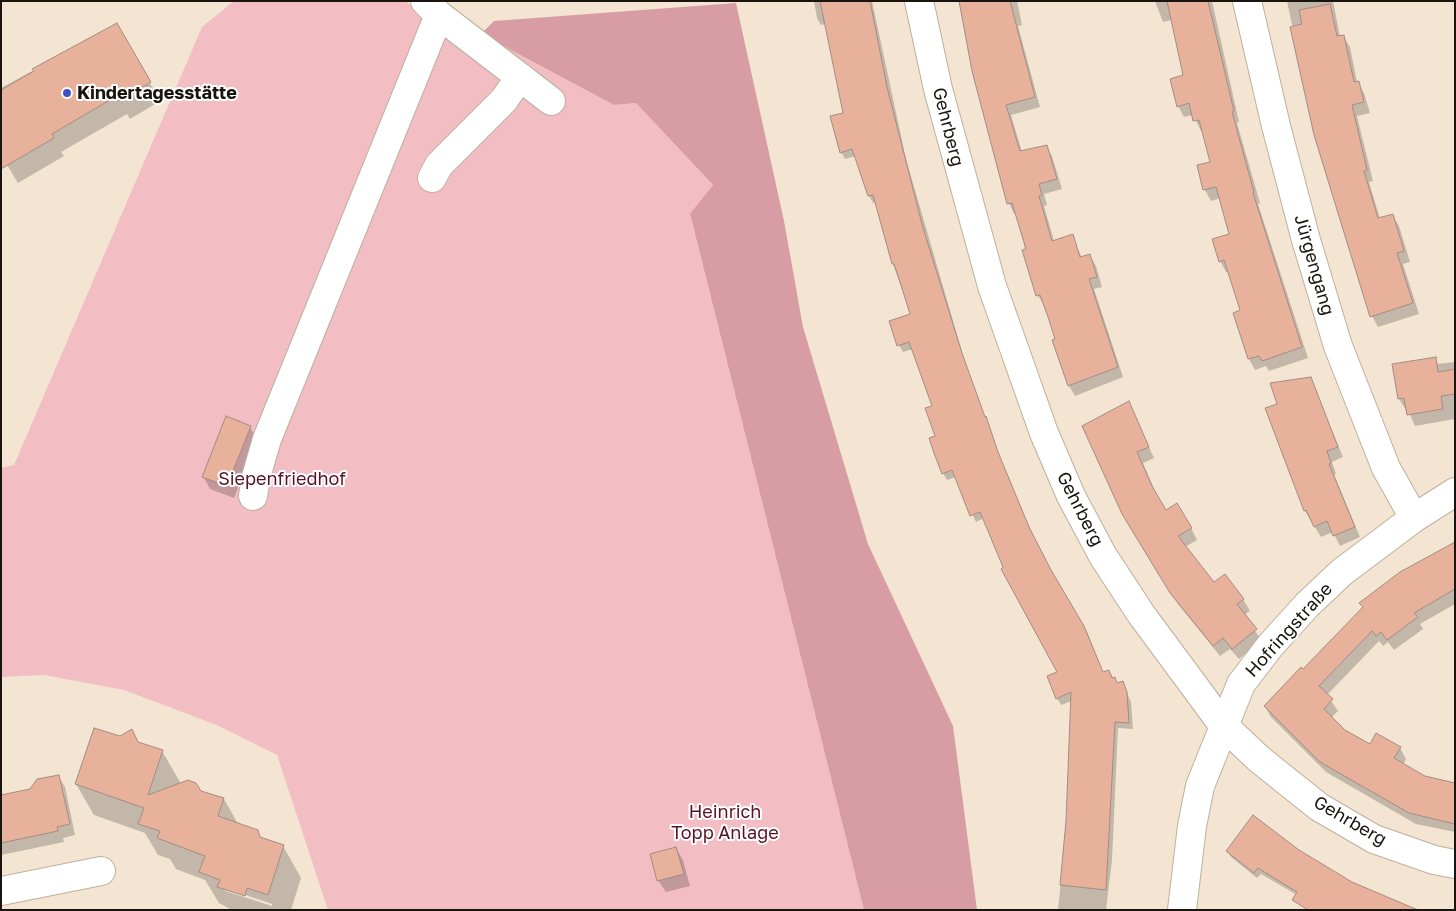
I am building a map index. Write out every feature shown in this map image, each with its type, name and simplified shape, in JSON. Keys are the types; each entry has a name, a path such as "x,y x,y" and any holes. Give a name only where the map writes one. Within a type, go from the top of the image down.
{"street":[{"name":"Gehrberg","path":"920,1 938,90 992,286 1044,433 1071,496 1103,556 1141,614 1223,725 1258,760 1319,807 1374,839 1434,860 1455,864"},
{"name":"Jürgengang","path":"1247,1 1274,117 1306,240 1338,346 1386,468 1414,518"},
{"path":"253,496 256,477 267,438 432,8 550,101"},
{"path":"432,178 439,165 504,100 520,77"},
{"name":"Hofringstraße","path":"1182,910 1192,826 1200,786 1241,684 1307,605 1342,572 1414,518 1455,492"},
{"path":"1,891 101,871"}],"green space":[{"name":"Siepenfriedhof","path":"234,1 405,1 480,58 481,34 614,105 636,103 713,185 690,215 864,910 328,910 277,755 219,726 124,690 44,675 1,677 1,468 14,465 202,27"}],"shaded area":[{"path":"736,3 784,221 803,327 868,544 953,726 977,910 864,910 690,214 713,185 636,103 614,105 481,34 494,21"}],"building":[{"path":"820,1 870,1 887,87 923,228 962,353 998,452 1029,527 1051,570 1084,626 1103,672 1109,670 1112,678 1115,677 1117,683 1123,681 1127,692 1129,723 1115,722 1106,890 1060,885 1066,821 1071,692 1056,699 1047,676 1057,672 1001,569 1003,567 980,512 970,516 952,470 942,474 934,453 929,438 935,436 925,408 932,406 909,342 897,346 889,321 910,314 894,264 892,264 873,195 868,196 852,149 840,153 830,116 843,113"},
{"path":"959,1 1010,1 1035,97 1006,105 1020,151 1047,145 1057,179 1039,184 1042,195 1039,196 1052,241 1073,234 1080,257 1090,254 1097,277 1089,279 1118,367 1068,386 1052,340 1055,339 1048,317 1040,295 1036,296 1022,250 1026,249 1012,203 1007,204 972,71"},
{"path":"1167,1 1208,1 1234,111 1232,112 1253,193 1302,347 1262,361 1259,356 1248,359 1233,313 1240,310 1224,260 1219,262 1212,239 1229,234 1216,187 1203,190 1197,165 1210,162 1199,120 1193,121 1189,103 1177,107 1170,79 1183,75"},
{"path":"1330,4 1337,36 1344,35 1354,82 1359,81 1364,102 1352,105 1367,170 1364,171 1378,218 1393,214 1404,251 1397,253 1413,303 1370,317 1314,135 1290,27 1302,24 1299,10"},
{"name":"Kindertagesstätte","path":"117,23 151,82 118,101 115,97 52,134 54,138 1,169 1,90 34,71 32,69"},
{"path":"1436,357 1438,372 1455,369 1455,394 1441,396 1443,409 1407,415 1404,398 1398,399 1392,364"},
{"path":"1311,377 1338,447 1327,451 1331,463 1329,464 1355,527 1333,536 1327,521 1314,527 1306,510 1304,511 1265,408 1277,404 1270,383"},
{"path":"1129,401 1149,447 1137,452 1152,486 1166,510 1177,503 1192,528 1178,536 1214,582 1225,574 1244,599 1237,604 1257,629 1232,649 1223,638 1213,646 1170,593 1122,514 1082,426"},
{"path":"226,416 251,426 227,486 202,477"},
{"path":"1455,542 1455,589 1414,613 1418,617 1387,640 1381,632 1376,636 1372,631 1319,686 1333,699 1324,709 1345,730 1370,744 1376,733 1401,747 1394,758 1425,776 1455,783 1455,824 1409,813 1320,762 1264,706 1363,607 1359,603 1400,572"},
{"path":"94,728 120,736 132,729 138,742 163,750 148,795 188,780 196,783 201,791 224,798 218,816 258,830 260,837 284,845 268,895 247,888 245,896 217,887 220,880 199,872 205,856 157,838 160,831 138,824 144,808 75,784"},
{"path":"59,775 70,824 57,827 58,831 1,843 1,795 30,789 37,779"},
{"path":"1253,815 1299,850 1352,882 1418,910 1308,910 1292,900 1297,892 1258,868 1254,873 1226,851"},
{"path":"676,847 684,874 657,881 650,854"}],"place":[{"name":"Kindertagesstätte","path":"67,93"}],"park label":[{"name":"Heinrich Topp Anlage","path":"725,822"}]}
